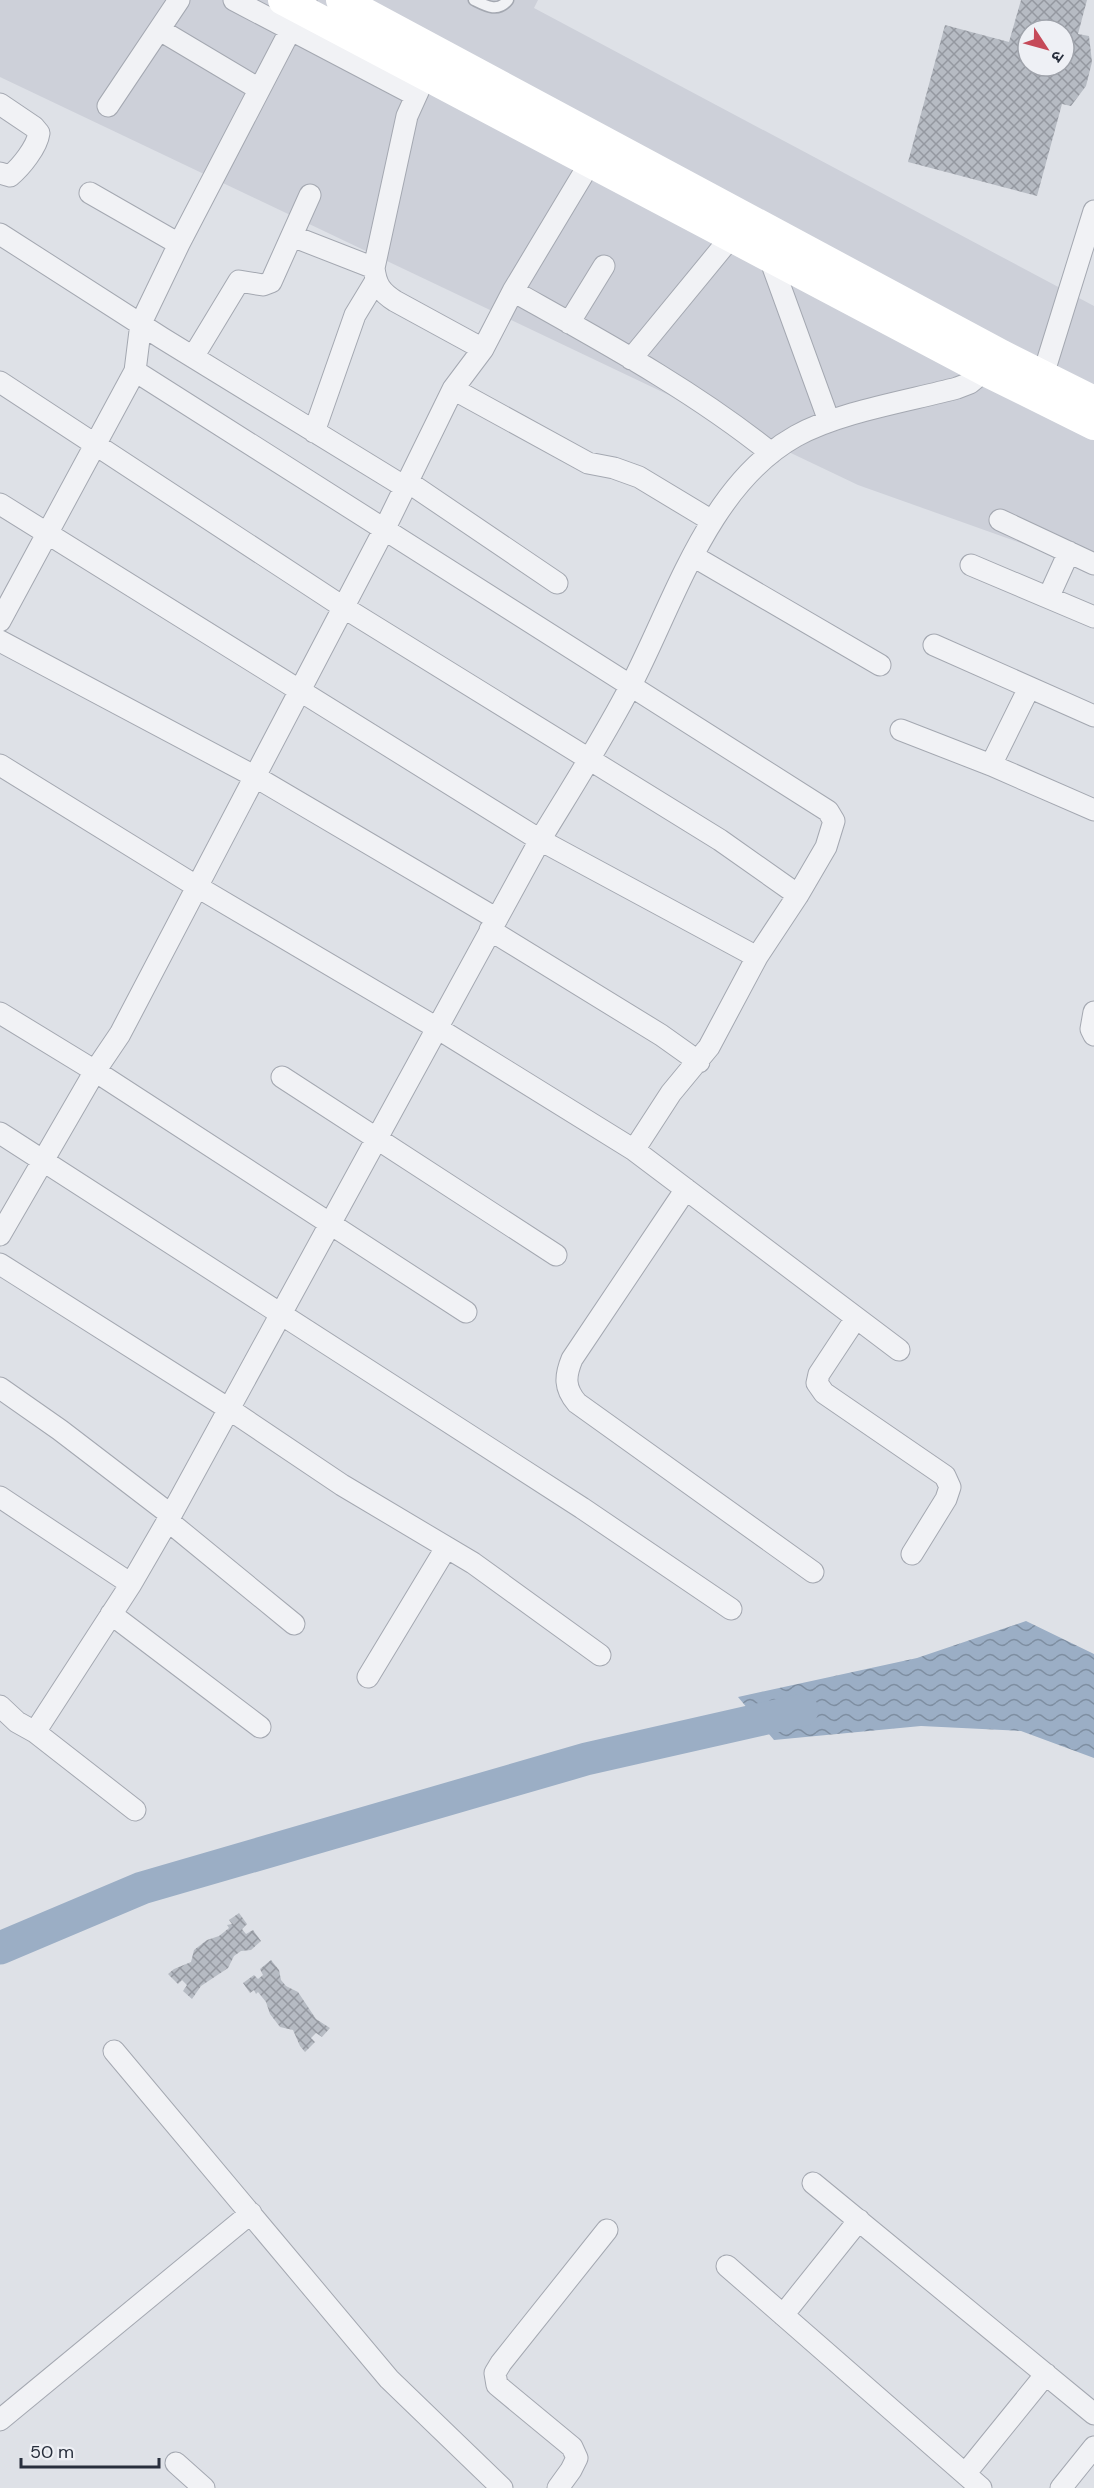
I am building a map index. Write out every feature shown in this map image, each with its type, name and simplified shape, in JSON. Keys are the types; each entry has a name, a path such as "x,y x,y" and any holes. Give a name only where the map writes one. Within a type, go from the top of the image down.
{"street":[{"path":"108,106 179,0"},
{"path":"234,0 295,10 420,85 597,151 1040,387 1094,425"},
{"path":"341,0 597,151 732,236 993,363"},
{"path":"0,621 135,371 141,323 179,244 260,89 295,10"},
{"path":"160,30 260,89"},
{"path":"314,432 355,315 375,275 407,116 420,85"},
{"path":"0,104 39,133 38,139 16,171 10,176 0,173"},
{"path":"0,1235 95,1071 120,1034 385,528 453,389 483,349 513,291 597,151"},
{"path":"90,193 179,244"},
{"path":"193,357 239,281 263,285 271,282 310,195"},
{"path":"1040,387 1094,211"},
{"path":"0,234 314,432 407,484 557,583"},
{"path":"292,236 375,275 384,294 394,301 483,349"},
{"path":"631,359 732,236"},
{"path":"769,256 829,421"},
{"path":"569,323 604,266"},
{"path":"513,291 631,359 746,433 771,453"},
{"path":"35,1732 131,1584 169,1517 540,840 590,759 631,686 712,521 752,471 771,453 796,436 829,421 957,388 970,383 993,363"},
{"path":"135,371 828,811 834,821 832,833 798,895 757,957 709,1047 699,1062 671,1093 634,1150"},
{"path":"0,382 343,607 720,840 798,895"},
{"path":"1040,387 1094,401"},
{"path":"453,389 588,463 639,477 712,521"},
{"path":"0,504 540,840 757,957"},
{"path":"1000,520 1094,564"},
{"path":"1049,596 1069,552"},
{"path":"693,556 880,665"},
{"path":"971,565 1049,596 1094,617"},
{"path":"0,641 254,776 494,925 699,1062"},
{"path":"934,645 1094,716"},
{"path":"991,765 1029,688"},
{"path":"901,730 991,765 1094,810"},
{"path":"0,765 196,886 437,1028 634,1150 899,1350"},
{"path":"1094,1012 1091,1029 1094,1035"},
{"path":"0,1013 95,1071 466,1312"},
{"path":"282,1077 556,1255"},
{"path":"0,1133 582,1508 731,1609"},
{"path":"686,1189 572,1359 566,1373 569,1394 577,1403 813,1572"},
{"path":"0,1264 229,1409 342,1485 473,1563 600,1655"},
{"path":"856,1318 819,1374 817,1383 825,1393 945,1476 950,1487 946,1499 912,1554"},
{"path":"0,1388 60,1430 169,1517 294,1624"},
{"path":"0,1497 131,1584"},
{"path":"368,1677 446,1548"},
{"path":"111,1614 260,1727"},
{"path":"0,1706 17,1722 35,1732 135,1810"},
{"path":"114,2051 389,2379 502,2488"},
{"path":"813,2183 1094,2414"},
{"path":"0,2421 251,2213"},
{"path":"783,2315 859,2220"},
{"path":"558,2488 577,2458 572,2448 497,2385 495,2373 607,2230"},
{"path":"727,2266 981,2488"},
{"path":"965,2474 1046,2374"},
{"path":"1061,2488 1094,2447"},
{"path":"176,2463 204,2488"}],"lane":[{"path":"474,0 493,9 503,6 508,0"}],"shaded area":[{"path":"0,0 538,0 534,8 1094,306 1094,569 858,485 0,77"}],"water":[{"path":"1026,1621 1094,1654 1094,1758 1021,1731 921,1726 774,1740 738,1697 917,1658"}],"building":[{"path":"1021,0 1087,0 1078,34 1089,36 1092,62 1086,86 1071,106 1062,104 1037,196 908,162 945,25 1009,42"},
{"path":"239,1913 247,1924 242,1929 246,1934 253,1930 261,1941 251,1950 241,1951 234,1956 228,1968 201,1986 192,1999 183,1991 187,1985 182,1980 178,1984 168,1974 191,1962 194,1950 229,1928 227,1925 232,1924 229,1920"},
{"path":"271,1960 279,1970 281,1980 286,1986 298,1992 316,2019 330,2028 322,2037 316,2033 311,2038 315,2042 305,2052 293,2030 280,2027 258,1992 256,1994 254,1990 250,1993 243,1983 254,1975 258,1979 263,1975 260,1969"}],"waterway":[{"path":"0,1948 142,1888 586,1759 802,1710"}]}
